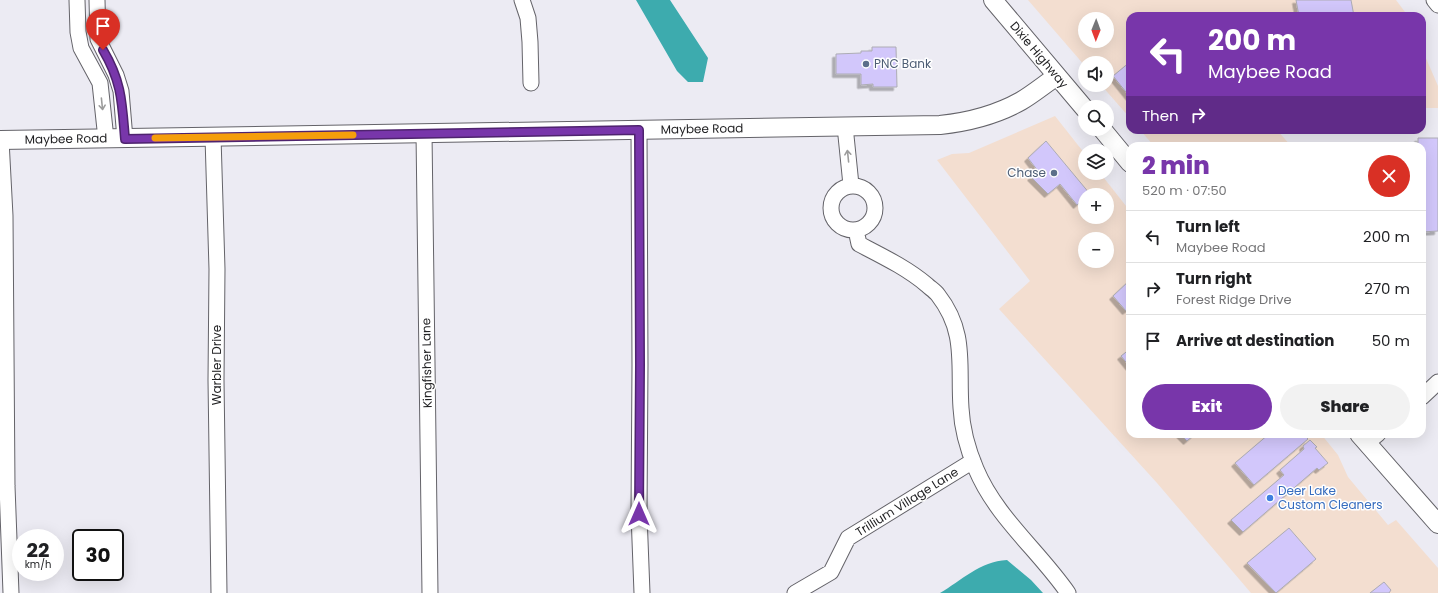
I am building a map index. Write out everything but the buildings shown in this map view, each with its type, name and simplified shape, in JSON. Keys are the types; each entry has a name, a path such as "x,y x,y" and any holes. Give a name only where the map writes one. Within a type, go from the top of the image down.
{"main road":[{"name":"Dixie Highway","path":"993,0 1078,101"},
{"name":"Maybee Road","path":"0,140 940,125 958,123 998,112 1021,101 1057,76"},
{"path":"1108,136 1126,158"},
{"path":"1369,438 1438,524"}],"street":[{"path":"77,0 78,32 81,48 100,83 106,139"},
{"path":"97,0 98,39 116,75 121,91 125,139"},
{"path":"522,0 528,18 531,83"},
{"path":"1434,0 1438,5"},
{"path":"100,83 116,75"},
{"path":"845,126 851,185"},
{"path":"639,130 639,514 642,593"},
{"name":"Kingfisher Lane","path":"424,133 430,593"},
{"name":"Warbler Drive","path":"213,137 217,269 216,388 219,593"},
{"path":"0,140 5,216 4,404 11,593"},
{"path":"851,185 860,186 868,190 876,205 875,214 871,222 864,228 856,230 847,229 839,225 831,210 832,201 836,193 851,185"},
{"path":"856,230 859,244 916,275 938,294 951,315 959,338 961,356 961,408 967,445 973,461 992,500 1027,544 1055,574 1068,593"},
{"path":"1426,392 1438,382"},
{"name":"Trillium Village Lane","path":"795,593 831,572 848,538 973,461"}],"shaded area":[{"path":"1028,0 1396,0 1405,12 1126,12 1126,113 1107,92 1114,92 1114,56 1078,56 1078,58"},
{"path":"1426,58 1438,86 1438,108 1426,108"},
{"path":"1055,116 1078,145 1078,180 1106,180 1112,188 1078,188 1078,224 1114,224 1114,191 1126,206 1126,438 1324,438 1338,455 1348,477 1388,525 1396,520 1438,568 1438,593 1251,593 1157,483 999,309 1030,281 937,160 952,154 969,153"},
{"path":"1144,134 1280,134 1288,142 1150,142"}],"water":[{"path":"636,0 670,0 708,58 703,82 688,82 677,71"},
{"path":"1007,560 1031,580 1043,593 940,593 979,568 997,561"}],"slow traffic":[{"path":"155,138 353,135"}],"place":[{"name":"PNC Bank","path":"866,64"},
{"name":"Chase","path":"1054,173"},
{"name":"Deer Lake Custom Cleaners","path":"1270,498"}],"route":[{"path":"103,50 116,75 121,91 125,139 639,130 639,514"}]}
